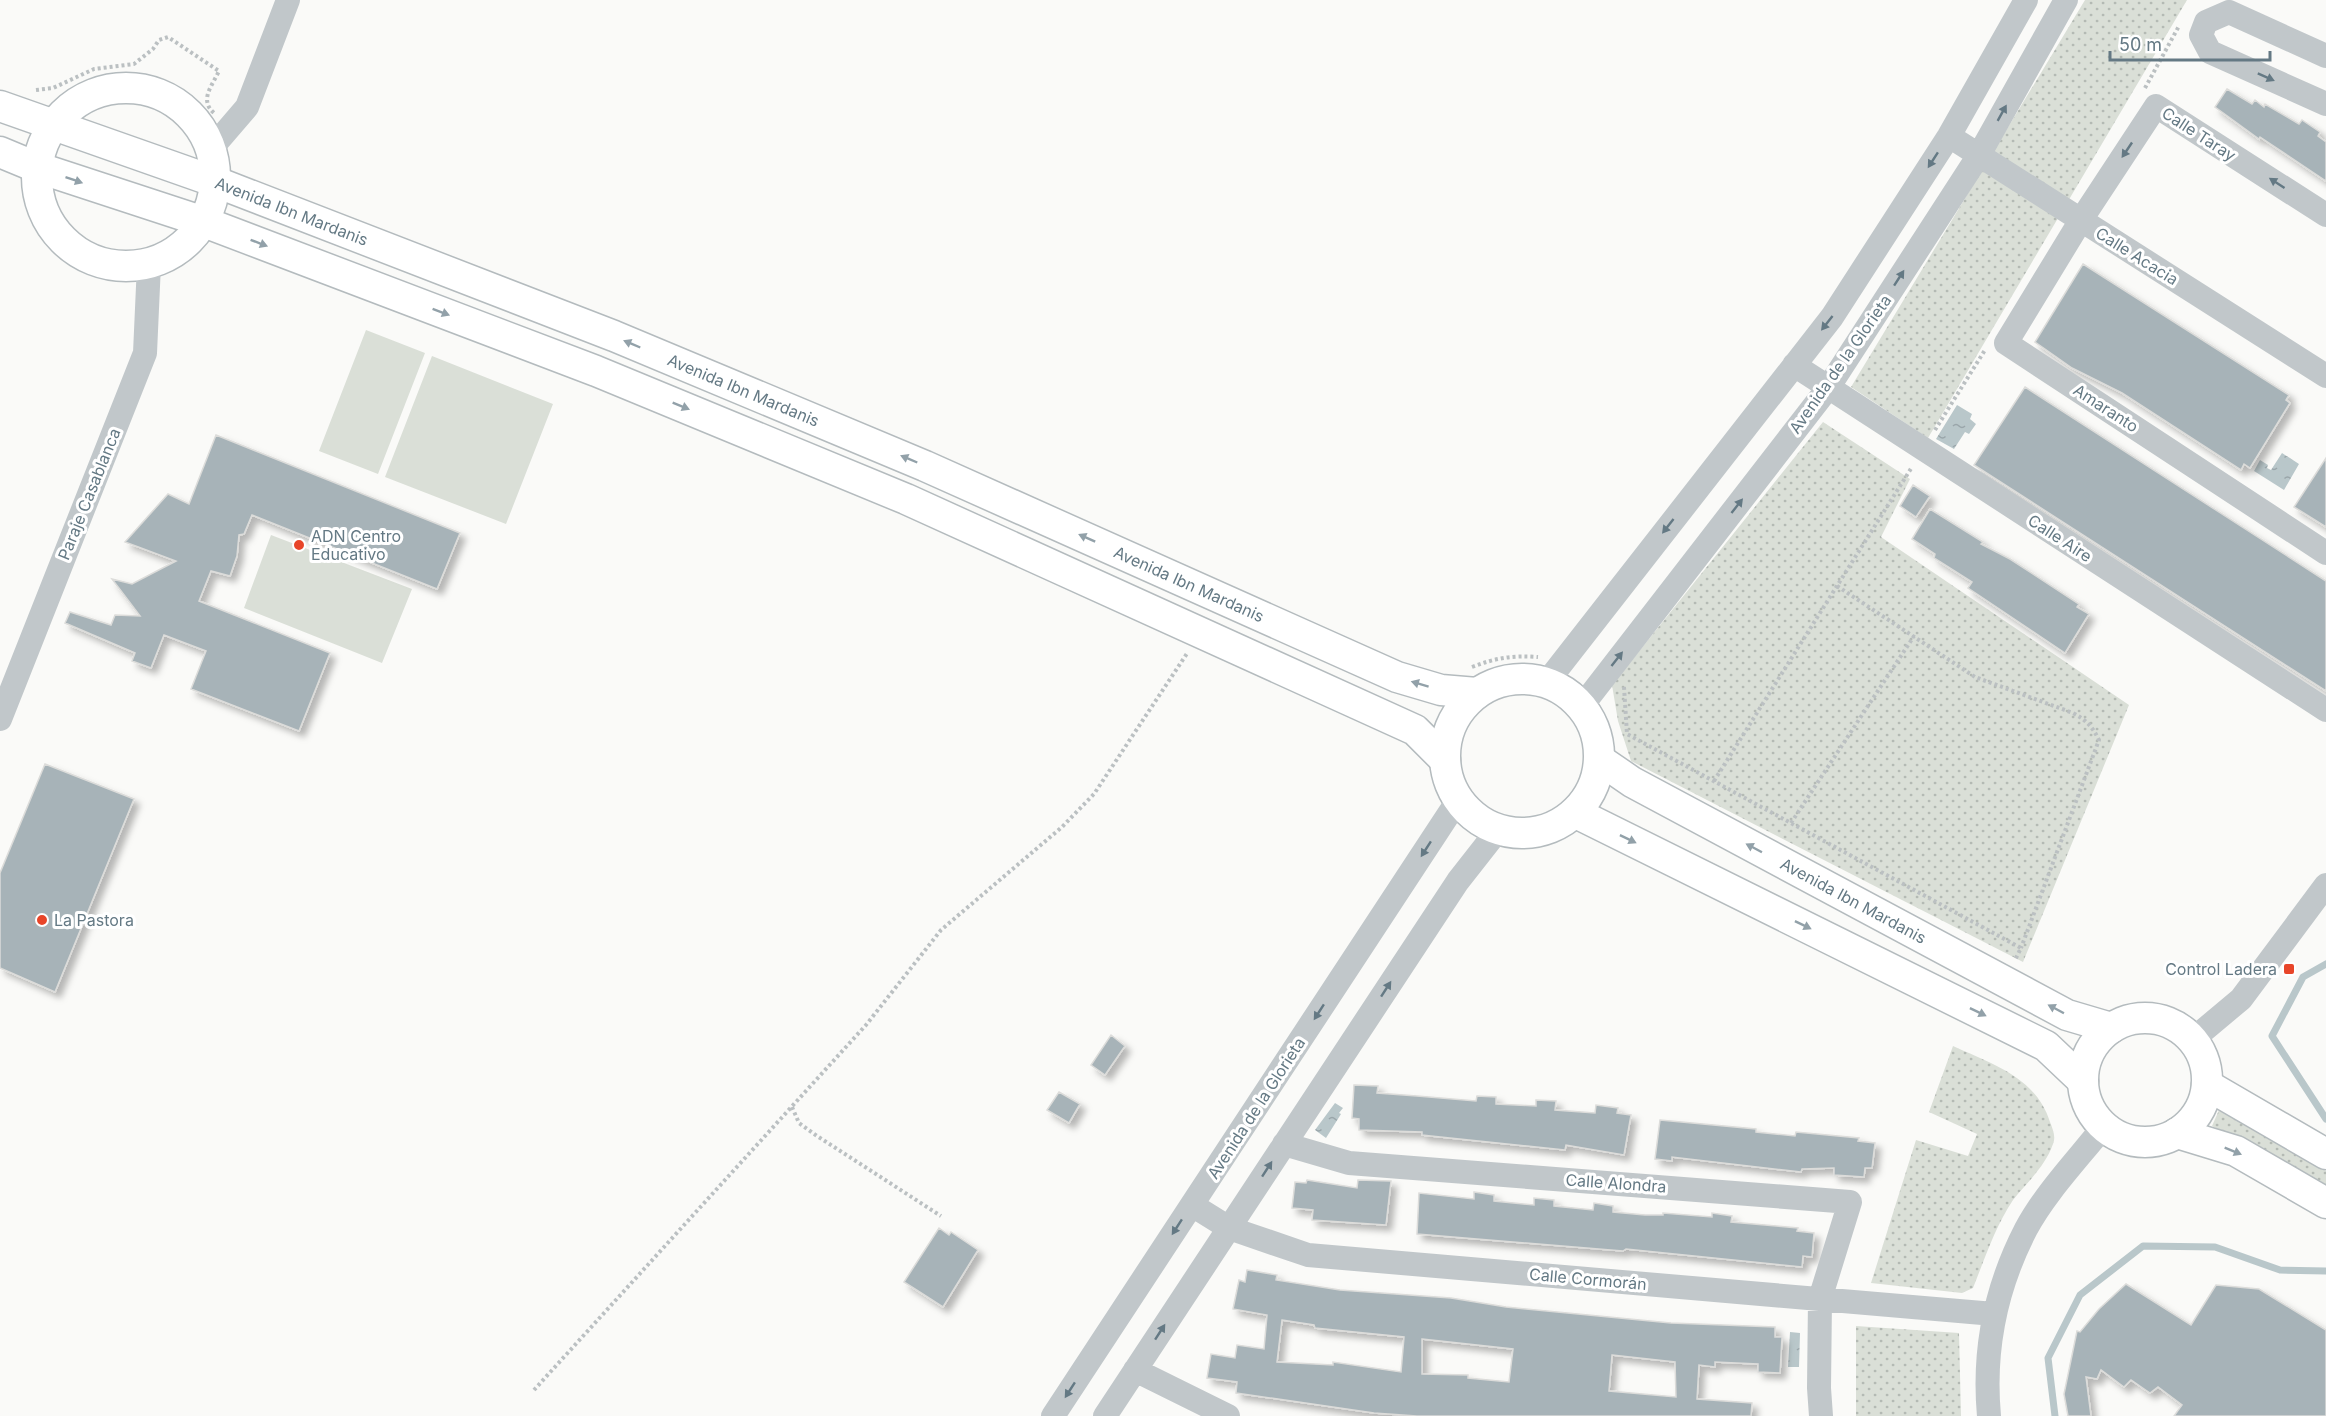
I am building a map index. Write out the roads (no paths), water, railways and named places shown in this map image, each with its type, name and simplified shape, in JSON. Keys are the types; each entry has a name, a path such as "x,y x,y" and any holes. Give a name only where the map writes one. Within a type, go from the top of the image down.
{"main road":[{"path":"139,87 170,98 195,120 211,149 216,182 212,203 204,222 181,248 149,264 115,266 82,256 55,233 39,202 36,167 41,145 51,125 75,102 105,89 139,87"},
{"name":"Avenida Ibn Mardanis","path":"0,106 216,182 614,336 861,439 1397,677 1441,690 1469,681"},
{"path":"0,152 36,167 204,222 596,371 906,499 1202,631 1415,730 1444,760"},
{"path":"1523,678 1547,682 1566,692 1582,706 1592,722 1599,740 1600,760 1597,779 1588,798 1576,813 1559,825 1539,832 1518,834 1497,830 1475,818 1458,800 1448,781 1444,760 1448,734 1469,681 1523,678"},
{"name":"Avenida Ibn Mardanis","path":"1600,760 1632,782 2067,1015 2111,1028"},
{"path":"1576,813 2046,1046 2083,1082"},
{"path":"2145,1018 2162,1021 2179,1028 2192,1040 2201,1053 2207,1085 2202,1104 2192,1120 2177,1133 2159,1140 2140,1142 2121,1137 2104,1126 2089,1106 2083,1082 2086,1061 2096,1042 2111,1028 2127,1021 2145,1018"},
{"path":"2207,1085 2326,1154"},
{"path":"2177,1133 2236,1151 2326,1203"}],"street":[{"path":"211,149 247,107 288,0"},
{"name":"Avenida de la Glorieta","path":"1547,682 1832,317 1949,136 2026,0"},
{"name":"Avenida de la Glorieta","path":"1582,706 1828,388 1979,155 2066,0"},
{"path":"2326,56 2229,12 2206,22 2201,35 2210,52 2326,104"},
{"name":"Calle Taray","path":"2080,220 2156,106 2326,215"},
{"name":"Calle Acacia","path":"1949,136 2326,376"},
{"name":"Amaranto","path":"2080,220 2006,343 2326,553"},
{"name":"Paraje Casablanca","path":"0,719 145,353 149,264"},
{"name":"Calle Aire","path":"1794,365 2326,710"},
{"name":"Avenida de la Glorieta","path":"1053,1416 1458,800"},
{"path":"1105,1416 1458,881 1497,830"},
{"path":"2192,1040 2241,999 2326,885"},
{"path":"1989,1416 1988,1357 1994,1314 2004,1279 2027,1228 2104,1126"},
{"name":"Calle Alondra","path":"1284,1144 1349,1163 1850,1202 1820,1299"},
{"name":"Calle Cormorán","path":"1192,1205 1229,1228 1308,1255 1994,1314"},
{"path":"1820,1299 1821,1416"},
{"path":"1135,1370 1228,1416"}],"water":[{"path":"1957,405 1972,414 1970,419 1976,424 1969,434 1965,432 1954,449 1936,439"},
{"path":"2282,453 2299,464 2284,490 2254,471 2260,460 2271,470"},
{"path":"1335,1103 1343,1108 1326,1138 1315,1130"},
{"path":"1790,1332 1800,1333 1799,1367 1788,1367"}],"waterway":[{"path":"2326,964 2303,977 2272,1036 2326,1119"},
{"path":"2055,1416 2048,1358 2080,1295 2143,1246 2215,1247 2280,1270 2326,1271"}],"place":[{"name":"ADN Centro Educativo","path":"299,545"},
{"name":"La Pastora","path":"42,920"},
{"name":"Control Ladera","path":"2289,969"}]}
